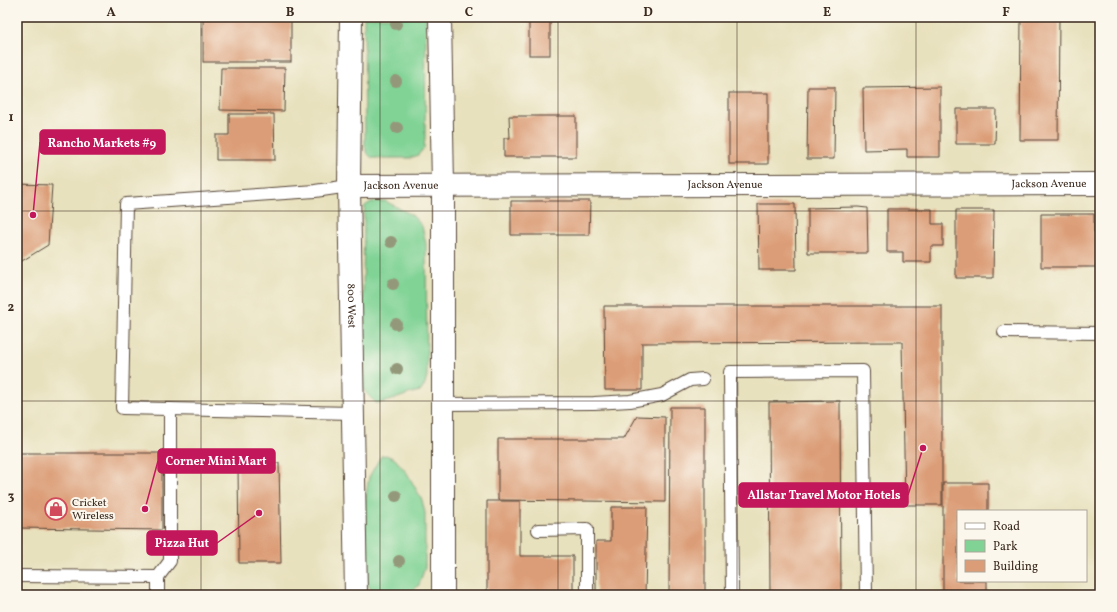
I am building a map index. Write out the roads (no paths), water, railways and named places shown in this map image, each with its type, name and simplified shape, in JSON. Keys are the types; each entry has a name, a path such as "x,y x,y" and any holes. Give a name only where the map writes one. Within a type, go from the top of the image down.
{"street":[{"name":"800 West","path":"351,17 349,186 356,595"},
{"path":"440,17 443,595"},
{"name":"Jackson Avenue","path":"349,186 1100,184"}],"lane":[{"path":"349,186 315,191 126,204 122,408 353,413"},
{"path":"1004,332 1100,333"},
{"path":"732,595 730,372 863,371 866,595"},
{"path":"443,404 594,403 630,401 662,395 690,380 703,379"},
{"path":"158,595 158,577 170,561 170,409"},
{"path":"538,530 587,529 587,595"},
{"path":"17,576 158,577"}],"place":[{"name":"Rancho Markets #9","path":"33,215"},
{"name":"Allstar Travel Motor Hotels","path":"923,448"},
{"name":"Cricket Wireless","path":"56,509"},
{"name":"Corner Mini Mart","path":"145,509"},
{"name":"Pizza Hut","path":"259,513"}]}
